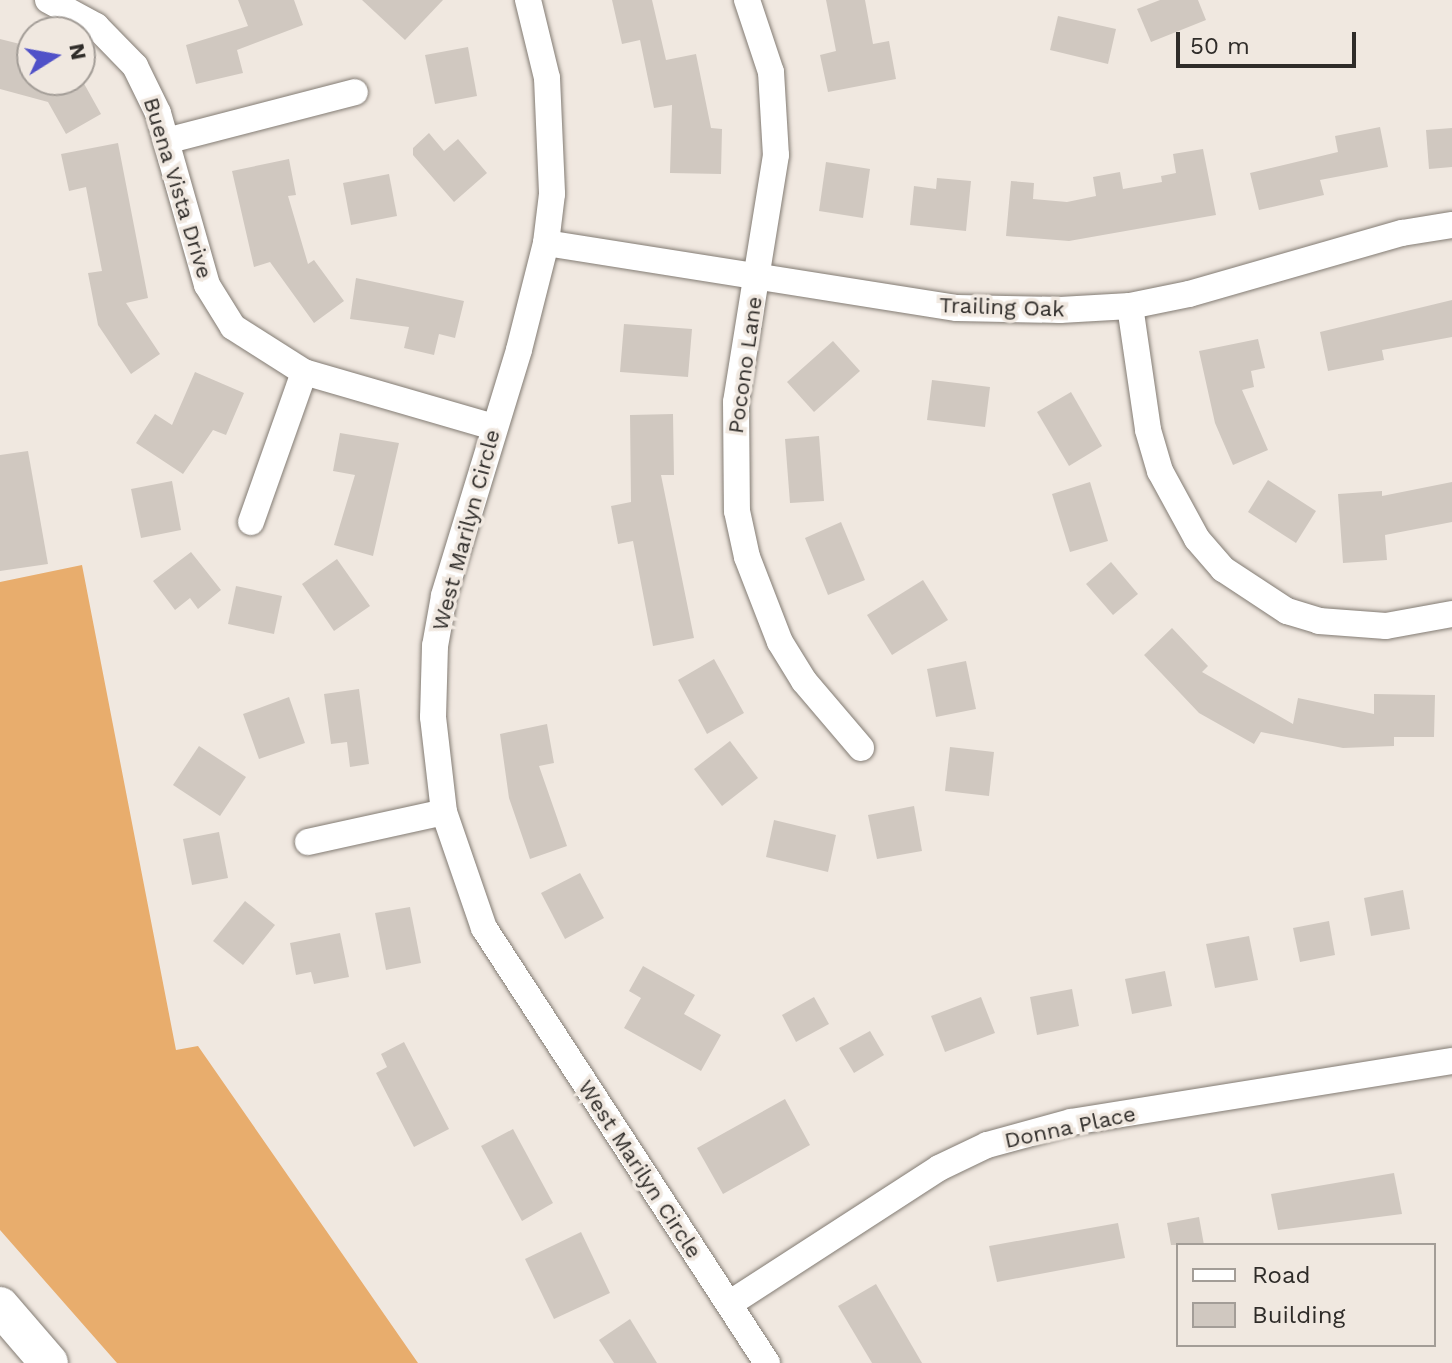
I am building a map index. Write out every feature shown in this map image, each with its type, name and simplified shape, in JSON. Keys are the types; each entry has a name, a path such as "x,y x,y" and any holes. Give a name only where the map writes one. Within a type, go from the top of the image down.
{"main road":[{"path":"0,1306 49,1363"}],"street":[{"name":"Buena Vista Drive","path":"48,0 72,10 118,45 146,87 166,141 197,256 218,307 249,340 304,372 493,427"},
{"name":"West Marilyn Circle","path":"528,0 547,78 553,144 546,243 444,596 435,646 433,717 444,812 484,928 767,1363"},
{"name":"Pocono Lane","path":"747,0 763,39 776,114 758,280 736,402 733,459 743,541 780,642 804,681 861,748"},
{"path":"166,141 355,92"},
{"name":"Trailing Oak","path":"546,243 758,280 957,308 1130,306 1247,279 1402,233 1452,225"},
{"path":"1130,306 1148,430 1160,471 1197,539 1223,569 1287,611 1319,621 1386,626 1452,614"},
{"path":"251,522 304,372"},
{"path":"308,842 444,812"},
{"name":"Donna Place","path":"729,1304 939,1168 987,1145 1071,1122 1452,1061"}],"shaded area":[{"path":"82,565 176,1050 198,1046 418,1363 117,1363 0,1230 0,582"}],"building":[{"path":"238,0 294,0 303,25 237,50 243,73 196,84 186,45 248,26"},
{"path":"362,0 443,0 405,40"},
{"path":"612,0 652,0 666,60 696,54 711,128 722,129 721,174 670,173 672,105 654,108 640,40 622,44"},
{"path":"826,0 865,0 873,44 889,41 896,79 828,92 820,55 836,51"},
{"path":"1160,0 1198,0 1206,20 1151,42 1137,9"},
{"path":"1058,16 1116,29 1108,64 1050,50"},
{"path":"0,39 16,43 16,93 0,89"},
{"path":"468,47 477,96 435,104 425,55"},
{"path":"26,96 91,96 101,114 66,134 48,102"},
{"path":"1380,127 1388,167 1320,180 1324,195 1259,210 1250,173 1338,152 1335,136"},
{"path":"1452,128 1452,167 1429,169 1426,130"},
{"path":"429,133 444,151 458,139 487,173 454,202 413,155 413,148"},
{"path":"118,143 148,298 126,303 160,354 131,374 98,325 88,273 102,271 86,187 69,191 61,154"},
{"path":"1203,149 1216,215 1069,241 1006,236 1011,181 1034,183 1033,199 1067,202 1096,196 1093,177 1120,172 1123,189 1162,182 1161,176 1176,173 1173,154"},
{"path":"289,159 296,195 288,196 308,264 314,260 344,301 314,323 270,262 254,267 232,171"},
{"path":"826,162 870,169 863,218 819,211"},
{"path":"389,174 397,216 351,225 343,183"},
{"path":"937,178 971,181 966,231 910,225 914,186 936,189"},
{"path":"356,278 464,301 455,338 439,334 434,355 404,348 409,327 350,319"},
{"path":"1452,300 1452,337 1382,350 1384,360 1328,371 1320,332"},
{"path":"624,324 692,329 688,377 620,372"},
{"path":"1258,339 1265,368 1251,371 1254,387 1242,390 1268,450 1233,465 1215,423 1199,351"},
{"path":"833,341 860,371 814,412 787,382"},
{"path":"195,372 244,393 226,435 213,430 183,474 136,443 155,414 172,425"},
{"path":"932,380 990,387 985,427 927,420"},
{"path":"1071,392 1102,446 1069,466 1037,412"},
{"path":"673,414 674,475 661,475 694,638 653,646 633,541 618,544 611,506 631,502 630,415"},
{"path":"340,433 399,443 373,556 334,545 355,475 333,471"},
{"path":"819,436 824,501 790,503 785,439"},
{"path":"28,451 48,564 0,571 0,455"},
{"path":"1268,480 1316,511 1296,543 1248,512"},
{"path":"172,481 181,530 141,538 131,489"},
{"path":"1090,482 1108,541 1070,552 1052,494"},
{"path":"1452,482 1452,522 1385,535 1387,560 1343,563 1338,494 1382,491 1382,496"},
{"path":"841,522 865,580 828,595 805,538"},
{"path":"191,552 221,590 198,609 190,598 175,610 153,581"},
{"path":"337,559 370,606 334,631 302,584"},
{"path":"1111,562 1138,594 1113,615 1086,584"},
{"path":"923,580 948,620 892,655 867,615"},
{"path":"236,586 282,596 274,634 228,624"},
{"path":"1172,628 1208,666 1202,672 1293,724 1298,698 1374,714 1374,694 1435,695 1434,737 1394,737 1394,746 1343,748 1261,732 1254,744 1199,713 1144,655"},
{"path":"714,659 744,713 707,734 678,680"},
{"path":"966,661 976,709 936,717 927,669"},
{"path":"359,689 369,764 350,767 347,742 331,744 324,694"},
{"path":"289,697 305,743 259,759 243,714"},
{"path":"547,724 554,763 539,766 567,846 530,859 509,798 500,734"},
{"path":"730,741 758,778 722,806 694,769"},
{"path":"199,746 246,777 220,816 173,785"},
{"path":"950,747 994,752 989,796 945,791"},
{"path":"914,806 922,851 877,859 868,815"},
{"path":"774,820 836,835 828,872 766,857"},
{"path":"219,832 228,878 192,885 183,839"},
{"path":"580,873 604,918 565,939 541,893"},
{"path":"1403,890 1410,929 1371,936 1364,898"},
{"path":"245,901 275,925 243,965 213,941"},
{"path":"410,907 421,963 386,970 375,913"},
{"path":"1329,921 1335,955 1300,962 1293,928"},
{"path":"340,933 349,977 314,984 311,972 296,975 290,943"},
{"path":"1249,936 1258,980 1215,988 1206,944"},
{"path":"643,966 695,995 684,1014 721,1035 701,1071 624,1028 641,998 629,991"},
{"path":"1165,971 1172,1006 1132,1014 1125,979"},
{"path":"1072,989 1079,1026 1037,1035 1030,997"},
{"path":"814,997 829,1024 796,1042 782,1015"},
{"path":"981,997 995,1033 945,1052 931,1016"},
{"path":"870,1031 884,1055 854,1073 839,1048"},
{"path":"404,1042 449,1129 414,1147 376,1073 387,1067 381,1054"},
{"path":"785,1099 810,1145 723,1194 697,1148"},
{"path":"513,1129 553,1203 522,1221 481,1146"},
{"path":"1394,1173 1402,1214 1278,1230 1271,1194"},
{"path":"1199,1217 1204,1243 1171,1245 1167,1223"},
{"path":"1118,1223 1125,1258 997,1282 989,1246"},
{"path":"581,1232 610,1293 554,1319 525,1259"},
{"path":"876,1284 922,1363 872,1363 838,1306"},
{"path":"630,1319 657,1363 614,1363 599,1340"}]}
